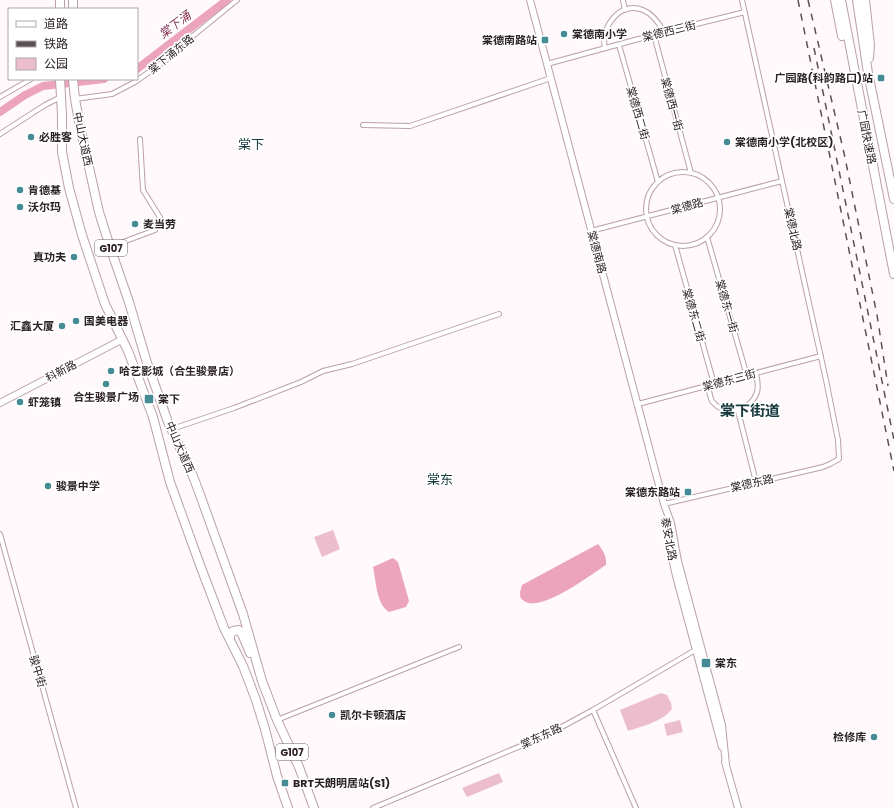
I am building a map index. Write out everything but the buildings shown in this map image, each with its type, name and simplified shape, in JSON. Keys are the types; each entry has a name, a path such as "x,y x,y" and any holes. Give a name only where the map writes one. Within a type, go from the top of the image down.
{"highway":[{"path":"835,0 845,47 854,71"},
{"name":"广园快速路","path":"841,0 894,274"},
{"name":"广园快速路","path":"857,0 868,73 894,199"},
{"path":"865,0 870,45 868,73"},
{"name":"中山大道西","path":"60,80 62,152 77,220 106,304 123,339 153,417 172,487 221,621 245,672 261,715 277,776 288,808"},
{"name":"中山大道西","path":"73,80 74,96 94,192 147,363 171,429 191,471 217,542 244,619 258,668 277,720 295,759 314,808"},
{"path":"230,640 230,635 233,631 241,631 249,652 258,668"}],"street":[{"name":"棠下涌东路","path":"138,80 173,55 183,44 237,0"},
{"name":"棠德南路","path":"530,0 664,504"},
{"path":"623,0 625,10"},
{"name":"棠德北路","path":"742,0 838,440 839,458"},
{"path":"605,48 604,35 609,23 625,10 638,8 647,12 656,19 664,32"},
{"name":"棠德西三街","path":"548,64 664,32 745,12"},
{"name":"棠德西一街","path":"654,35 691,173"},
{"name":"棠德西二街","path":"619,44 641,127 658,182"},
{"path":"363,125 410,126 551,78"},
{"path":"0,97 29,80"},
{"name":"棠下涌东路","path":"74,96 112,94 138,80"},
{"path":"0,134 61,95"},
{"path":"140,139 142,190 164,224"},
{"path":"673,173 691,173 697,175 712,186 718,198 720,209 718,222 707,237 692,245 675,245 658,237 651,227 646,209 648,197 658,182 673,173"},
{"name":"棠德路","path":"591,231 782,181"},
{"path":"110,247 155,230"},
{"name":"棠德东一街","path":"707,237 747,376"},
{"name":"棠德东二街","path":"675,245 714,384"},
{"path":"171,429 234,408 302,382 323,371 352,364 499,314"},
{"name":"科新路","path":"0,403 123,339"},
{"name":"棠德东三街","path":"638,404 820,356"},
{"path":"708,386 712,401 729,411 738,411 745,408 754,400 757,391 756,373"},
{"path":"738,411 756,482"},
{"name":"棠德东路","path":"664,504 827,466 839,458"},
{"name":"泰安北路","path":"664,504 673,562 699,648 726,765 738,808"},
{"name":"骏中街","path":"0,534 76,808"},
{"path":"277,720 459,648"},
{"name":"棠东东路","path":"373,808 547,735 699,648"},
{"path":"593,710 636,808"}],"green space":[{"path":"333,530 340,549 322,557 314,537"},
{"path":"661,693 667,695 672,709 658,720 628,731 620,710"},
{"path":"680,720 683,732 667,736 664,724"},
{"path":"499,773 503,782 467,797 462,788"}],"shaded area":[{"path":"598,544 606,559 606,565 578,584 553,598 542,602 532,603 524,601 521,598 520,592 522,585"},
{"path":"393,558 398,562 409,601 406,607 389,612 381,603 379,598 373,567"}],"waterway":[{"name":"棠下涌","path":"138,68 227,0"},
{"name":"棠下涌","path":"0,112 25,95 43,86 95,80"}],"railway":[{"path":"798,0 894,471"},
{"path":"808,0 844,153 877,315 888,386"},
{"path":"814,48 894,440"}],"place":[{"name":"棠德南小学","path":"564,34"},
{"name":"棠德南路站","path":"545,40"},
{"name":"广园路(科韵路口)站","path":"881,78"},
{"name":"必胜客","path":"31,137"},
{"name":"棠德南小学(北校区)","path":"727,142"},
{"name":"肯德基","path":"20,190"},
{"name":"沃尔玛","path":"20,207"},
{"name":"麦当劳","path":"135,224"},
{"name":"真功夫","path":"74,257"},
{"name":"国美电器","path":"76,321"},
{"name":"汇鑫大厦","path":"62,326"},
{"name":"哈艺影城（合生骏景店）","path":"111,371"},
{"name":"合生骏景广场","path":"106,384"},
{"name":"棠下","path":"149,399"},
{"name":"虾笼镇","path":"20,402"},
{"name":"骏景中学","path":"48,486"},
{"name":"棠德东路站","path":"688,492"},
{"name":"棠东","path":"706,663"},
{"name":"凯尔卡顿酒店","path":"332,715"},
{"name":"检修库","path":"874,737"},
{"name":"BRT天朗明居站(S1)","path":"285,783"}],"district":[{"name":"棠下","path":"251,144"},
{"name":"棠下街道","path":"750,411"},
{"name":"棠东","path":"440,479"}]}
